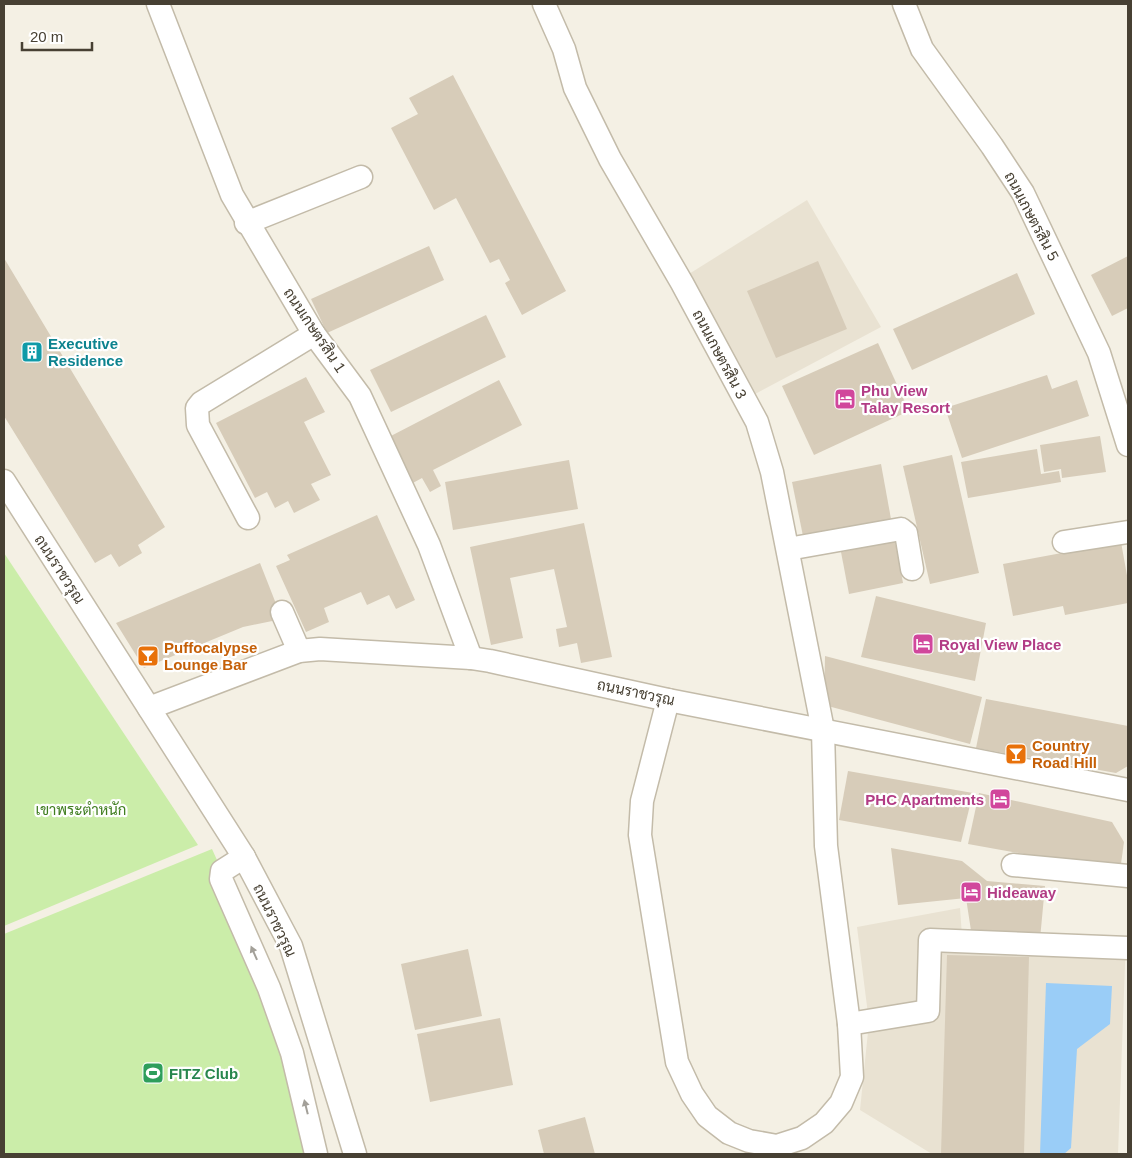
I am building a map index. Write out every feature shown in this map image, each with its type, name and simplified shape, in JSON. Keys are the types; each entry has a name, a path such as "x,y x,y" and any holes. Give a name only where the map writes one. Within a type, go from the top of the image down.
{"street":[{"name":"ถนนเกษตรสิน 1","path":"158,4 232,196 246,223 314,334 360,396 429,545 471,658"},
{"name":"ถนนเกษตรสิน 3","path":"544,4 564,49 575,88 610,159 682,284 757,422 772,472 788,549 823,730 826,846 849,1024 852,1077 841,1103 824,1122 802,1138 777,1146 749,1141 729,1133 707,1116 692,1094 677,1062 640,835 642,801 668,700"},
{"name":"ถนนเกษตรสิน 5","path":"904,4 922,49 992,146 1023,193 1099,353 1128,445"},
{"path":"246,223 361,177"},
{"path":"248,518 198,424 196,408 201,403 314,334"},
{"name":"ถนนราชวรุณ","path":"4,481 244,857 291,946 355,1154"},
{"path":"788,549 901,529 906,533 912,569"},
{"path":"1064,542 1128,532"},
{"path":"282,612 299,651"},
{"name":"ถนนราชวรุณ","path":"149,708 299,651 320,649 471,658 668,700 1128,790"},
{"path":"244,857 222,871 221,879 269,988 292,1053 316,1154"},
{"path":"1013,865 1128,876"},
{"path":"849,1024 928,1012 930,940 1128,948"}],"shaded area":[{"path":"807,200 881,327 740,402 673,284"},
{"path":"960,908 962,936 1126,938 1118,1154 932,1154 860,1110 869,1022 857,927"}],"green space":[{"name":"เขาพระตำหนัก","path":"4,553 198,845 4,926"},
{"name":"FITZ Club","path":"212,849 277,992 327,1154 4,1154 4,934"}],"water":[{"path":"1046,983 1112,986 1110,1024 1077,1049 1071,1148 1064,1154 1040,1154"}],"building":[{"path":"453,75 566,291 522,315 505,283 510,280 499,259 490,263 456,198 434,210 391,128 418,114 409,98"},
{"path":"429,246 444,280 327,333 311,299"},
{"path":"1128,256 1128,308 1112,316 1091,275"},
{"name":"Executive Residence","path":"4,258 165,527 138,545 142,553 119,567 111,554 95,563 4,416"},
{"path":"818,261 847,329 776,358 747,291"},
{"path":"1017,273 1035,314 912,370 893,329"},
{"path":"486,315 506,357 391,412 370,370"},
{"name":"Phu View Talay Resort","path":"878,343 909,411 814,455 782,386"},
{"path":"1047,375 1052,389 1077,380 1089,416 962,458 945,408"},
{"path":"306,377 325,412 304,422 331,475 311,484 320,500 294,513 288,501 275,508 267,492 255,498 216,423"},
{"path":"499,380 522,425 433,470 441,486 430,492 422,478 411,484 387,438"},
{"path":"1100,436 1106,472 1062,478 1061,469 1044,472 1040,445"},
{"path":"1037,449 1041,474 1059,471 1061,482 968,498 961,462"},
{"path":"952,455 979,573 930,584 903,466"},
{"path":"569,460 578,509 453,530 445,482"},
{"path":"881,464 891,519 803,536 792,482"},
{"path":"377,515 415,600 396,609 389,595 367,605 361,592 324,608 329,622 306,632 276,566 290,560 287,555"},
{"path":"584,523 612,657 581,663 577,643 559,647 556,629 567,627 554,569 510,578 523,638 491,645 470,547"},
{"path":"895,541 903,583 849,594 841,552"},
{"path":"1121,542 1128,581 1128,603 1065,615 1063,606 1013,616 1003,564"},
{"path":"260,563 282,619 243,627 144,668 116,623"},
{"name":"Royal View Place","path":"876,596 986,623 975,681 861,657"},
{"path":"825,656 982,697 970,744 824,705"},
{"path":"986,699 1128,726 1128,766 1116,773 976,748"},
{"path":"848,771 973,793 961,842 839,820"},
{"path":"979,793 1112,822 1124,842 1120,871 968,844"},
{"name":"Hideaway","path":"891,848 962,861 987,881 1045,886 1040,939 972,937 966,898 898,905"},
{"path":"468,949 482,1016 415,1030 401,964"},
{"path":"947,955 1029,957 1024,1154 941,1154"},
{"path":"500,1018 513,1085 430,1102 417,1034"},
{"path":"585,1117 595,1154 544,1154 538,1130"}],"place":[{"name":"Executive Residence","path":"32,352"},
{"name":"Phu View Talay Resort","path":"845,399"},
{"name":"Royal View Place","path":"923,644"},
{"name":"Puffocalypse Lounge Bar","path":"148,656"},
{"name":"Country Road Hill","path":"1016,754"},
{"name":"PHC Apartments","path":"1000,799"},
{"name":"Hideaway","path":"971,892"},
{"name":"FITZ Club","path":"153,1073"}]}
